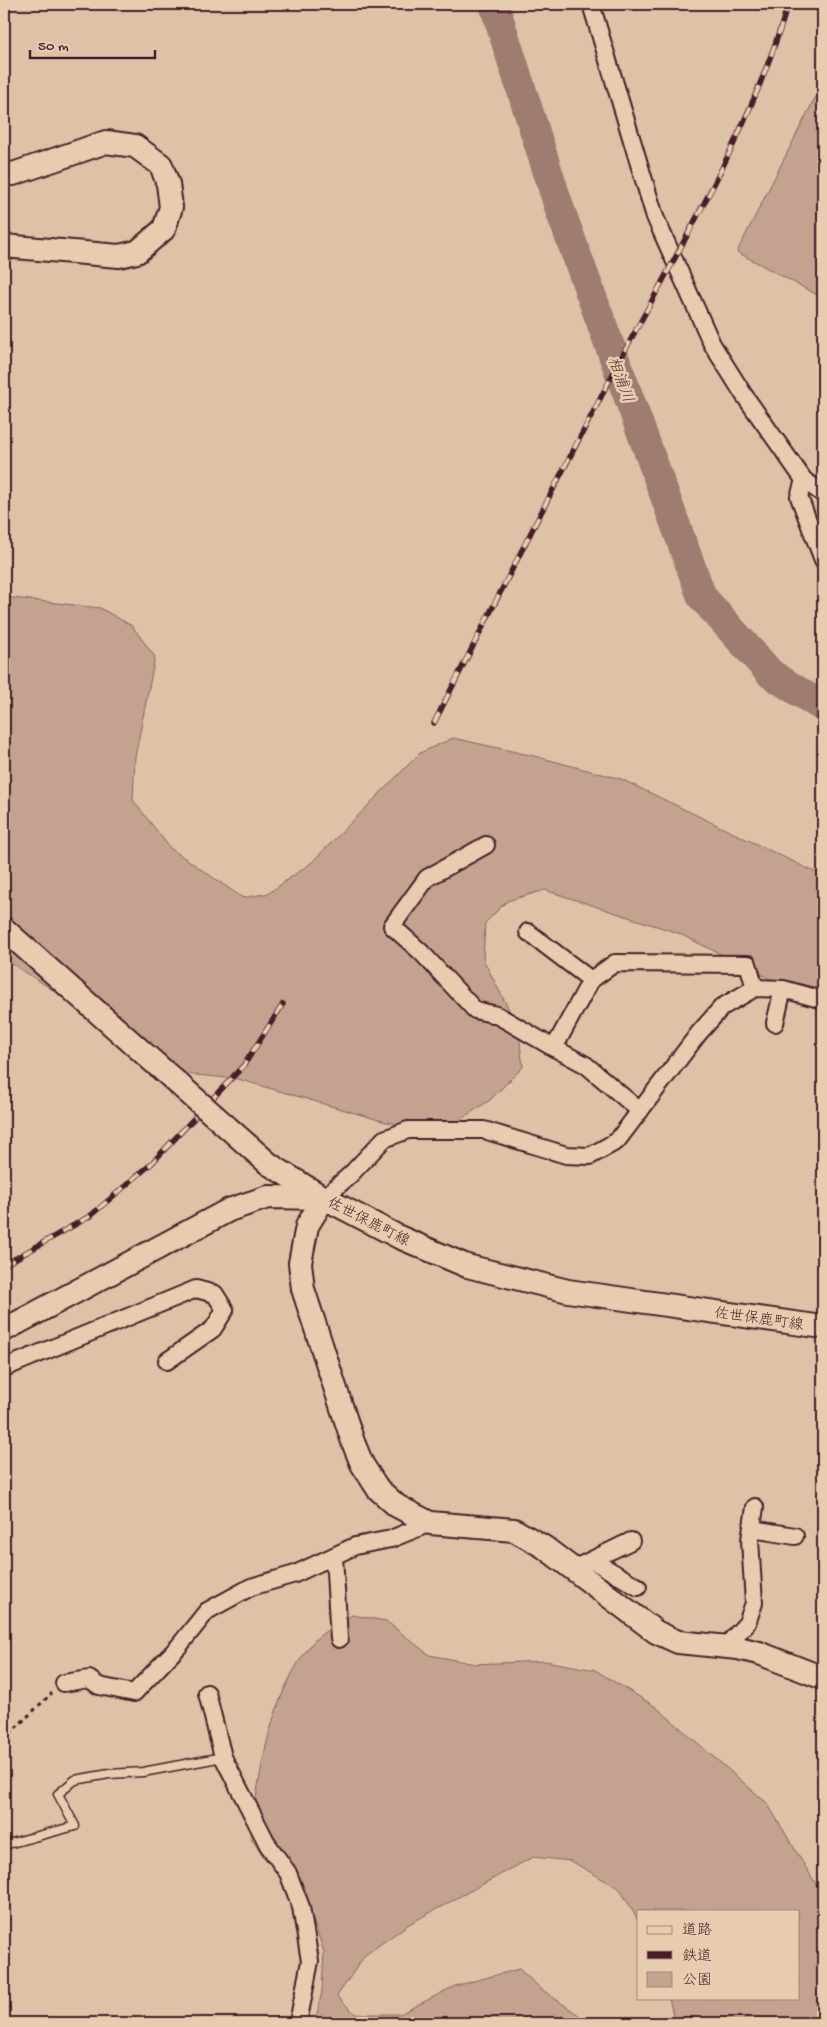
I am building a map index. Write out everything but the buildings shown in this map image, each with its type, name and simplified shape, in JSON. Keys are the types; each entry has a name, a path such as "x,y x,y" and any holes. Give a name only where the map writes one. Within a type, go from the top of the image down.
{"street":[{"path":"591,4 655,218 712,344 744,395 804,480 823,494"},
{"path":"4,173 13,174 106,142 135,146 161,165 168,184 171,208 164,229 137,252 119,256 4,246"},
{"path":"804,480 799,498 823,560"},
{"path":"486,845 457,854 427,878 392,926 422,953 475,1010 498,1015 586,1066 640,1111"},
{"name":"佐世保鹿町線","path":"4,930 269,1164 324,1198 399,1237 467,1266 568,1291 823,1326"},
{"path":"528,932 591,980"},
{"path":"554,1048 591,980 615,963 748,964 755,988"},
{"path":"430,1524 397,1506 378,1489 362,1464 303,1289 300,1263 307,1226 324,1198 351,1174 384,1139 408,1130 484,1130 566,1155 590,1156 617,1141 699,1034 722,1008 755,988 783,989 823,1000"},
{"path":"775,1023 783,989"},
{"path":"4,1330 229,1210 268,1197 324,1198"},
{"path":"4,1368 196,1289 215,1294 226,1310 213,1329 167,1361"},
{"path":"726,1646 747,1623 754,1603 750,1540 755,1506"},
{"path":"64,1683 89,1679 99,1686 134,1693 180,1646 207,1611 251,1587 295,1574 355,1546 391,1538 430,1524 514,1530 544,1547 638,1587"},
{"path":"752,1529 795,1536"},
{"path":"582,1564 631,1541"},
{"path":"334,1556 338,1639"},
{"path":"582,1564 656,1632 678,1642 726,1646 759,1653 823,1678"},
{"path":"207,1692 223,1757 268,1845 288,1874 302,1907 310,1961 298,2023"}],"lane":[{"path":"4,1845 75,1826 58,1794 75,1780 109,1774 143,1772 223,1757"}],"path":[{"path":"4,1739 64,1683"}],"green space":[{"path":"823,82 823,298 737,252"},
{"path":"4,597 100,608 132,626 155,657 135,757 133,800 170,848 243,898 269,893 311,863 420,753 453,738 534,756 621,779 823,876 823,1005 678,933 545,890 507,901 485,923 483,959 518,1027 523,1067 490,1100 443,1131 386,1122 238,1079 186,1074 4,959"},
{"path":"352,1615 386,1621 429,1655 475,1664 545,1661 595,1670 656,1707 767,1803 823,1896 823,2023 675,2023 669,2000 800,2000 800,1910 637,1910 637,1918 620,1889 571,1861 533,1857 409,1924 365,1955 337,1996 355,2014 400,2014 455,1986 519,1969 541,1989 580,2016 585,2023 315,2023 322,1991 324,1952 307,1903 263,1857 250,1836 263,1759 277,1708 299,1662 314,1641 327,1630"}],"waterway":[{"name":"相浦川","path":"494,4 560,210 702,597 771,674 823,707"}],"railway":[{"path":"434,723 604,390 696,219 738,135 774,49 788,4"},
{"path":"4,1265 90,1216 151,1164 244,1065 283,1004"}]}
